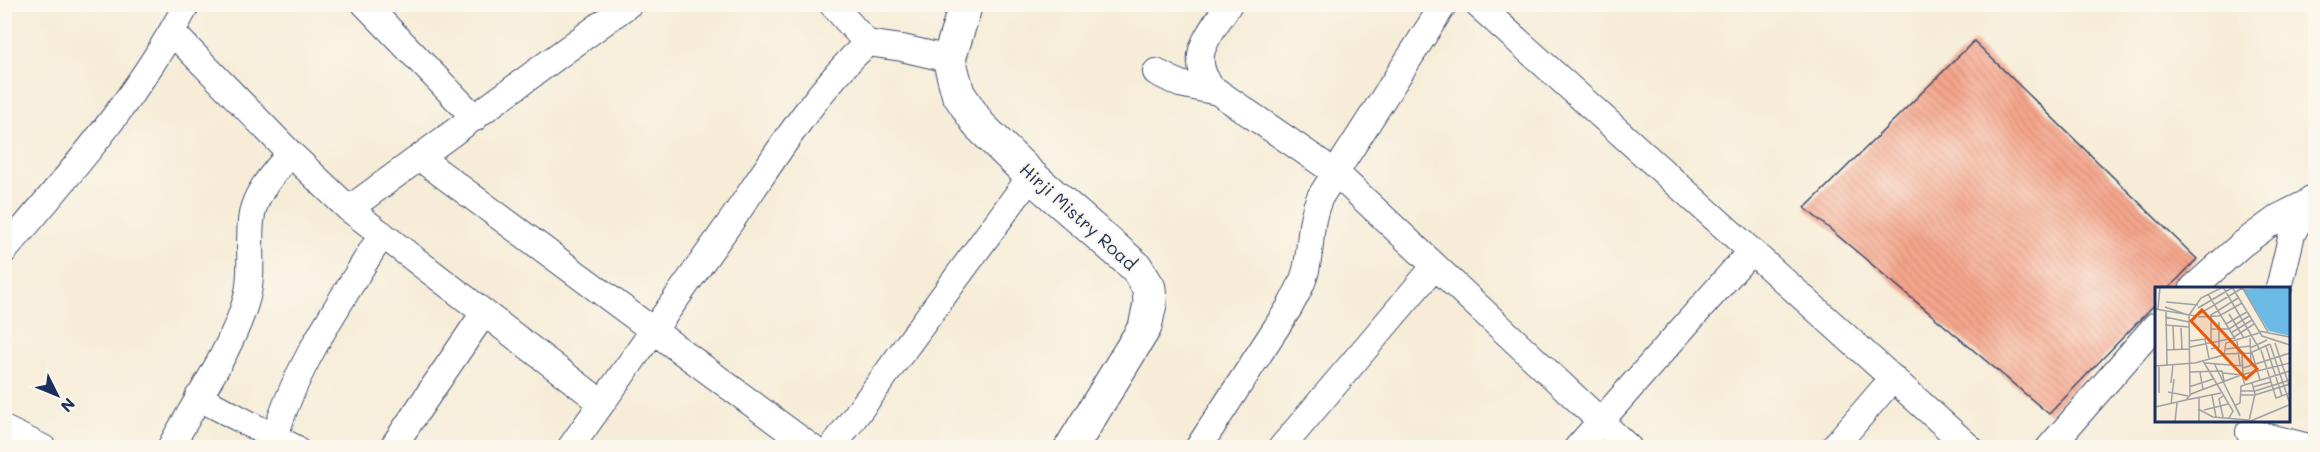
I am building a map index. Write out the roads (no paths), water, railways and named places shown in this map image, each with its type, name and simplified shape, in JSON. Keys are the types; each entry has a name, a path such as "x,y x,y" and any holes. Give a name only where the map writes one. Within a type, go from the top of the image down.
{"main road":[{"path":"949,59 968,11"},
{"name":"Hirji Mistry Road","path":"949,59 958,93 979,125 1031,176 1136,267 1149,288 1150,304 1145,327 1071,447"}],"street":[{"path":"366,4 475,118"},
{"path":"832,4 867,43 949,59"},
{"path":"1229,4 1208,36 1199,58 1202,75 1218,92 1336,173 1629,447"},
{"path":"1198,447 1289,308 1299,289 1307,268 1313,212 1444,4"},
{"path":"1477,4 1970,447"},
{"path":"4,251 95,145 172,32 186,6"},
{"path":"349,209 475,118 615,9"},
{"path":"172,32 290,153 349,209 602,403"},
{"path":"570,447 655,331 792,134 842,67 867,43"},
{"path":"1156,72 1180,84 1218,92"},
{"path":"170,447 239,322 248,295 252,213 262,190 290,153"},
{"path":"420,158 812,447"},
{"path":"832,447 1031,176"},
{"path":"2194,287 2241,245 2278,217 2312,198"},
{"path":"2279,287 2292,234 2312,198"},
{"path":"285,442 283,408 296,381 382,234"},
{"path":"1577,447 1751,251"},
{"path":"1281,447 1435,266"},
{"path":"392,447 484,313"},
{"path":"2049,447 2155,327"},
{"path":"1833,447 1893,378"},
{"path":"198,397 285,442"},
{"path":"4,429 36,446"},
{"path":"2248,433 2313,447"}]}
